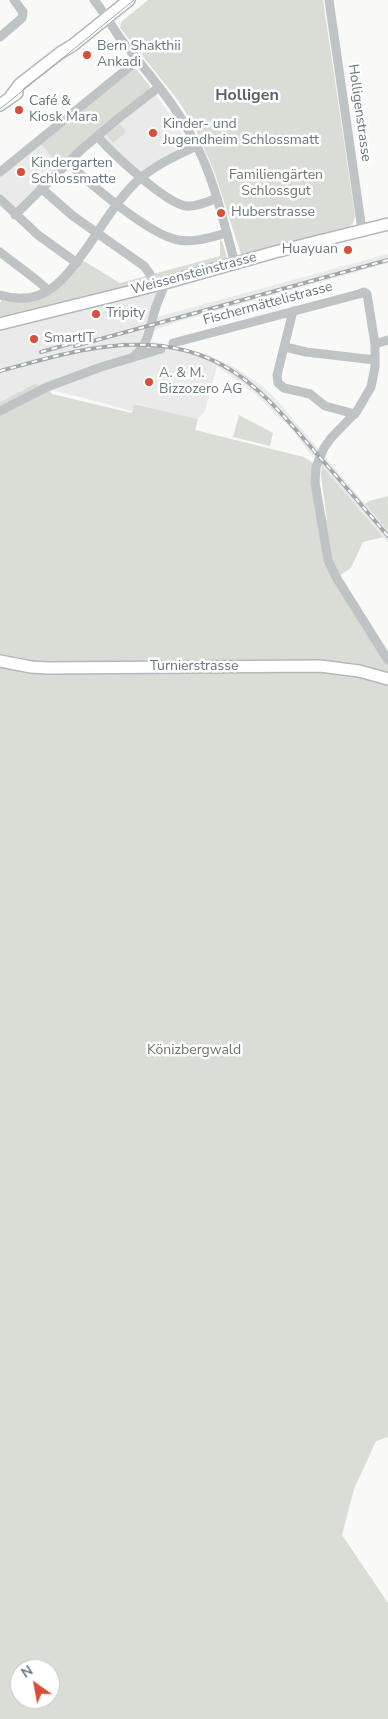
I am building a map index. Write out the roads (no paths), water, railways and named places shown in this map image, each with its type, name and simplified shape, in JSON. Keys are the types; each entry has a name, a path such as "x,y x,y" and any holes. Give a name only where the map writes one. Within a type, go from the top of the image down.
{"main road":[{"path":"0,105 25,80 60,52 73,46 129,0"},
{"name":"Weissensteinstrasse","path":"0,324 388,224"},
{"name":"Turnierstrasse","path":"0,661 47,668 320,666 359,671 388,679"}],"street":[{"path":"0,37 22,18 23,12 14,0"},
{"path":"94,0 113,29 183,118 208,171 235,263"},
{"name":"Holligenstrasse","path":"329,0 362,230"},
{"path":"0,172 138,60"},
{"path":"15,215 97,136 159,87"},
{"path":"97,136 123,163 179,204 194,206 216,198"},
{"path":"0,295 21,298 34,296 48,291 62,282 129,190 162,162 197,146"},
{"path":"68,162 90,183 118,204 154,230 172,239 196,240 227,233"},
{"path":"41,188 66,211 144,266 150,274"},
{"path":"0,199 38,235 76,263"},
{"path":"0,252 46,287 48,291"},
{"path":"134,356 142,348 149,333 165,282"},
{"name":"Fischermättelistrasse","path":"173,343 364,292 368,296 375,344"},
{"path":"293,311 277,381 280,385 310,394 325,406 355,414"},
{"path":"388,340 375,344 371,387 355,414 331,438 324,448 316,467 316,494 325,550 330,566 388,660"},
{"path":"285,347 312,353 375,360"},
{"path":"0,411 46,386 134,356 161,349"}],"tram line":[{"path":"0,109 134,0"}],"railway":[{"path":"75,346 388,260"},
{"path":"41,352 80,341"},
{"path":"0,371 74,352 111,346 149,345 177,348 202,356 224,366 263,395 298,432 388,536"}],"place":[{"name":"Bern Shakthii Ankadi","path":"87,55"},
{"name":"Café & Kiosk Mara","path":"19,110"},
{"name":"Kinder- und Jugendheim Schlossmatt","path":"153,133"},
{"name":"Kindergarten Schlossmatte","path":"21,172"},
{"name":"Huberstrasse","path":"221,213"},
{"name":"Huayuan","path":"348,250"},
{"name":"Tripity","path":"96,314"},
{"name":"SmartIT","path":"34,339"},
{"name":"A. & M. Bizzozero AG","path":"149,382"}],"district":[{"name":"Holligen","path":"247,96"}],"park label":[{"name":"Familiengärten Schlossgut","path":"276,184"},
{"name":"Könizbergwald","path":"194,1051"}]}
